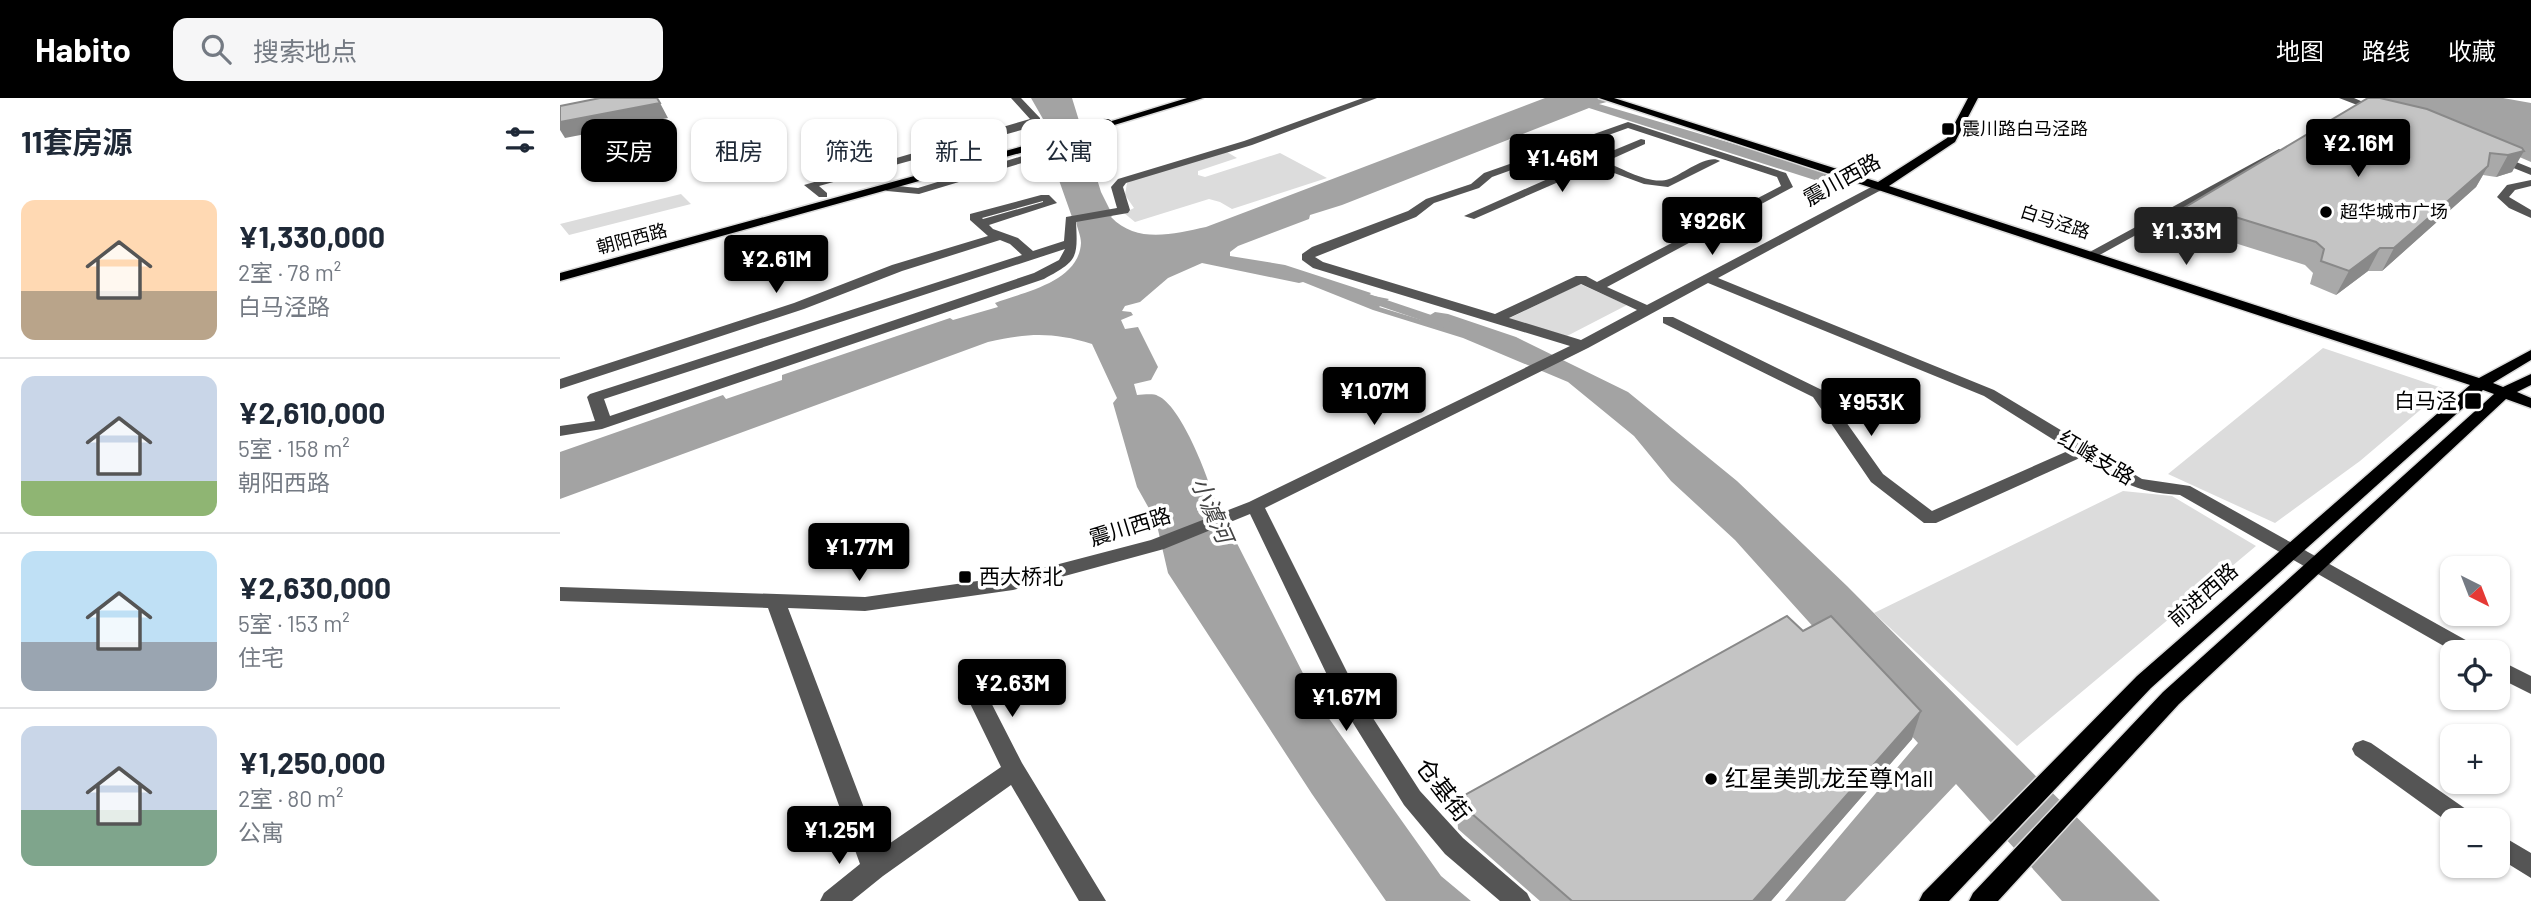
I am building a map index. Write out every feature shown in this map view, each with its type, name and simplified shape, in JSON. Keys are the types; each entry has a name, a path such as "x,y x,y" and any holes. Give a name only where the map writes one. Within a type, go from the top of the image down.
{"main road":[{"name":"朝阳西路","path":"1106,119 1164,98"},
{"name":"朝阳西路","path":"1107,119 1198,98"},
{"name":"震川西路","path":"1879,187 1951,141 1973,98"},
{"name":"白马泾路","path":"1607,99 2092,254 2531,403"},
{"name":"朝阳西路","path":"560,267 1021,140"},
{"name":"朝阳西路","path":"560,277 887,188 1021,141"},
{"name":"前进西路","path":"1932,901 2144,682 2481,384 2531,354"},
{"path":"1982,901 2171,698 2504,393 2531,379"}],"street":[{"path":"1016,98 1035,119"},
{"path":"560,431 604,423 1040,276 1064,263 1071,254 1070,220 1124,210 1118,192 1122,181 1248,143 1372,98"},
{"path":"2344,98 2369,107 2353,112"},
{"path":"1583,345 1318,265 1307,257 1316,250 1412,214 1430,201 1475,186 1488,175 1628,125 1782,175 1787,182 1787,187 1597,287"},
{"path":"1471,216 1641,142"},
{"path":"2092,254 2293,144"},
{"path":"1560,149 1647,182 1668,184 1715,161"},
{"path":"2481,151 2531,173"},
{"path":"2531,183 2511,187 2503,197 2513,206 2531,215"},
{"name":"震川西路","path":"560,594 865,604 1013,583 1157,545 1255,506 1561,356 1879,187"},
{"path":"981,223 1051,202 1045,197 974,217 989,232 1014,241 1031,256"},
{"path":"560,384 799,306 897,268 1001,236"},
{"path":"604,423 595,397 1071,243"},
{"name":"红峰支路","path":"1708,278 1989,393 2136,483 2150,488 2184,489 2450,640"},
{"path":"1496,319 1581,279 1648,310"},
{"path":"1668,320 1819,394 1877,478 1930,519 2084,450"},
{"name":"仓基街","path":"1255,506 1351,702 1412,798 1454,846 1518,901"},
{"path":"775,600 874,868"},
{"path":"2510,674 2531,686"},
{"path":"972,687 1014,770 1093,901"},
{"path":"2363,749 2447,808"},
{"path":"833,901 874,868 1014,770"},
{"path":"2510,853 2531,867"}],"shaded area":[{"path":"1227,152 1237,158 1198,171 1198,175 1205,177 1280,153 1327,178 1232,209 1209,199 1135,222 1124,213 1134,208 1125,195 1127,183 1139,177"},
{"path":"681,194 691,204 569,235 560,224"},
{"path":"1580,284 1627,305 1567,336 1508,319"},
{"path":"2323,348 2445,389 2360,461 2275,523 2168,474"},
{"path":"2123,491 2172,496 2256,546 2017,746 1874,613"}],"water":[{"path":"1031,98 1072,98 1078,119 1043,119"},
{"name":"小澞河","path":"1545,98 1622,98 1599,104 1839,175 1824,183 1589,108 1342,205 1310,215 1309,219 1238,246 1230,252 1230,256 1285,265 1371,293 1369,295 1389,299 1379,307 1422,320 1435,312 1448,314 1516,337 1628,392 1737,481 1847,586 2160,901 2062,901 1956,784 1845,901 1785,901 1918,743 1735,540 1671,481 1634,436 1568,382 1463,338 1373,310 1303,282 1202,263 1168,278 1140,302 1125,306 1122,311 1131,312 1133,315 1121,320 1125,329 1138,327 1158,367 1151,380 1134,384 1137,395 1156,395 1175,412 1199,457 1213,496 1318,703 1441,876 1471,901 1386,901 1312,794 1168,573 1156,521 1137,487 1113,403 1117,398 1092,344 1065,337 1040,335 988,342 560,499 560,452 723,395 726,399 782,380 782,375 950,318 953,320 998,307 995,303 1048,284 1071,267 1078,256 1081,243 1076,221 1113,215 1111,217 1132,231 1156,235 1206,227"},
{"path":"2383,98 2503,98 2531,103 2531,162"},
{"path":"1060,182 1098,182 1110,210 1072,217"}],"building":[{"path":"600,98 657,98 660,103 560,122 560,106"},
{"name":"超华城市广场","path":"2368,98 2380,98 2427,109 2524,151 2508,155 2490,153 2488,166 2394,248 2380,248 2349,271 2321,261 2324,249 2316,242 2232,216 2202,215 2182,223 2167,218"},
{"name":"红星美凯龙至尊Mall","path":"1787,616 1803,631 1831,616 1921,711 1753,901 1572,901 1456,800"}],"waterway":[{"path":"1363,296 1445,324"}],"place":[{"name":"震川路白马泾路","path":"1948,129"},
{"name":"超华城市广场","path":"2326,212"},
{"name":"白马泾","path":"2473,401"},
{"name":"西大桥北","path":"965,577"},
{"name":"红星美凯龙至尊Mall","path":"1711,779"}]}
